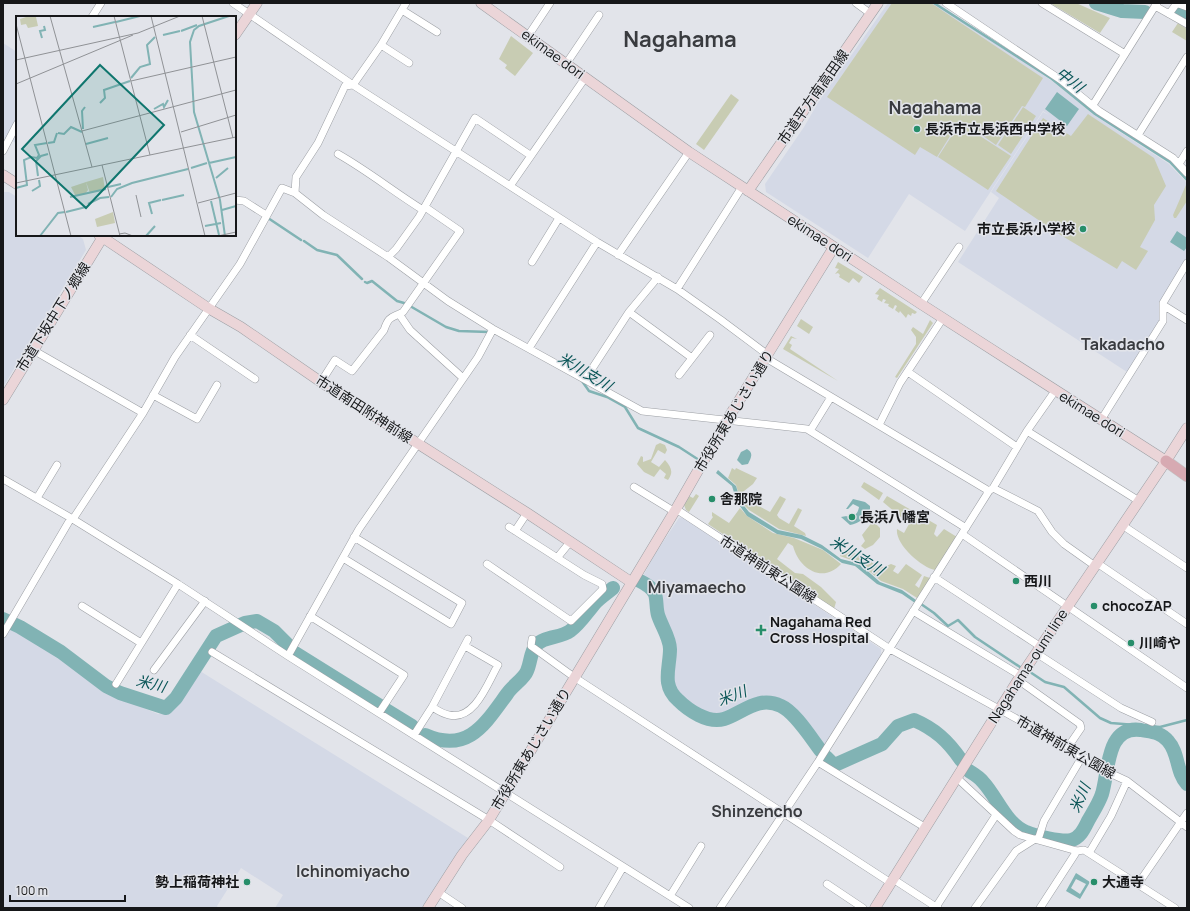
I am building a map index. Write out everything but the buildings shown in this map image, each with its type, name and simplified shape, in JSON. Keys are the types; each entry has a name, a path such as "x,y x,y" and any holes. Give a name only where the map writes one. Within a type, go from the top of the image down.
{"main road":[{"path":"1166,461 1187,476"}],"street":[{"path":"93,16 102,3"},
{"path":"233,3 353,85 456,152 597,242 677,289 721,320 767,357 831,397 990,489 1038,511 1052,532 1064,544 1187,624"},
{"path":"236,35 257,3"},
{"path":"295,193 296,177 318,143 345,86 353,85 406,3"},
{"name":"ekimae dori","path":"481,3 689,152 1055,391 1166,461"},
{"path":"528,36 550,3"},
{"path":"856,3 871,14"},
{"name":"市道平方南高田線","path":"745,189 878,3"},
{"path":"946,3 1061,80 1093,105 1172,158 1187,173"},
{"path":"1042,3 1125,54"},
{"path":"1093,105 1156,4 1169,14 1187,24"},
{"path":"1169,14 1176,4 1187,7"},
{"path":"402,10 437,32"},
{"path":"566,64 599,15"},
{"path":"380,45 409,63"},
{"path":"1138,135 1187,57"},
{"path":"510,186 530,155 585,78"},
{"path":"388,257 396,249 424,209 475,118 530,155"},
{"path":"3,151 16,126"},
{"path":"1179,164 1187,151"},
{"path":"618,255 689,152"},
{"path":"321,382 335,360 352,371 384,330 392,315 403,312 460,231 395,192 365,170 338,154"},
{"path":"3,175 16,183"},
{"path":"3,634 72,519 142,413 190,335 240,264 282,188 295,193 323,215 388,257 448,301 492,329 586,378 642,411 807,429 964,531 1068,606 1187,688"},
{"path":"677,289 745,189"},
{"path":"236,200 244,201 266,215"},
{"path":"532,262 559,218"},
{"name":"市道南田附神前線","path":"102,236 208,308 241,327 321,382 527,513 627,579"},
{"name":"市道下坂中下ノ郷線","path":"3,400 102,236"},
{"path":"529,348 597,242"},
{"name":"市役所東あじさい通り","path":"428,908 462,855 489,820 574,677 627,579 675,510 727,420 834,247"},
{"path":"921,304 959,247"},
{"path":"1101,420 1163,321 1162,303 1187,263"},
{"path":"586,378 629,312 658,277"},
{"path":"1162,305 1187,320"},
{"path":"629,312 692,358"},
{"path":"399,314 410,330 463,378"},
{"path":"879,425 908,372 943,318"},
{"path":"288,656 354,536 478,357 492,329"},
{"path":"190,335 255,379"},
{"path":"679,375 710,335"},
{"path":"33,350 142,413"},
{"path":"908,372 1017,446"},
{"path":"153,395 197,419 217,385"},
{"path":"720,908 818,762 1017,446 1055,391"},
{"path":"810,431 831,397"},
{"name":"Nagahama-oumi line","path":"875,908 1019,678 1187,428"},
{"path":"1027,431 1138,501"},
{"path":"37,498 57,465"},
{"path":"3,479 37,498 178,584 288,656 688,908"},
{"name":"市道神前東公園線","path":"634,486 675,510 890,649 1068,747 1103,770 1127,781 1187,827"},
{"path":"627,579 626,573 634,568 655,534 675,510"},
{"path":"487,564 571,621 602,590 604,586 512,529 527,513"},
{"path":"1122,526 1187,568"},
{"path":"343,558 451,624 457,620 462,603 354,536"},
{"path":"557,558 570,542"},
{"path":"934,577 1121,708 1152,722"},
{"path":"116,684 178,584"},
{"path":"154,670 205,601"},
{"path":"82,606 141,643"},
{"path":"913,611 1019,678 1080,724 1080,728 1068,747"},
{"path":"310,616 404,675 379,713"},
{"path":"414,735 432,707 468,639"},
{"path":"533,645 574,677 892,881 937,908 996,815"},
{"path":"432,707 449,715 458,715 467,712 477,702 498,665 465,646"},
{"path":"212,652 489,820 560,867"},
{"path":"975,908 1016,851 1038,836 1044,821 1082,757"},
{"path":"818,762 926,828"},
{"path":"957,778 1014,831 1038,836 1077,851 1084,850 1175,908"},
{"path":"1089,853 1111,816 1127,781"},
{"path":"1138,884 1187,813"},
{"path":"670,896 701,846"},
{"path":"1040,908 1077,851"},
{"path":"599,908 623,867"},
{"path":"827,884 863,908"},
{"path":"438,892 462,908"}],"shaded area":[{"path":"888,3 937,3 1052,81 1094,115 1169,164 1187,183 1187,260 1160,302 1160,321 1127,372 958,262 999,198 991,192 1043,112 1049,115 1043,111 965,231 909,194 868,258 766,192 765,184 804,127 819,101"},
{"path":"3,43 16,51 16,143 11,140 3,154"},
{"path":"3,192 9,192 16,196 16,236 78,236 83,239 86,250 3,387"},
{"name":"Nagahama Red Cross Hospital","path":"683,517 881,649 881,656 823,748 791,707 780,702 750,702 722,716 711,718 681,701 671,688 670,681 674,647 662,613 659,595 652,585 642,578 655,554 679,518"},
{"path":"10,627 43,644 110,694 158,714 170,712 179,704 200,671 468,838 424,908 275,908 283,895 241,868 217,906 218,908 3,908 3,639"}],"green space":[{"path":"892,3 931,3 1043,78 1025,107 1022,106 996,145 960,120 937,157 920,147 915,155 827,97"},
{"path":"1050,3 1076,3 1110,18 1100,33"},
{"path":"1178,23 1187,29 1187,41 1172,32"},
{"path":"511,36 533,53 515,76 505,68 507,65 499,59"},
{"path":"731,94 739,100 704,150 696,144"},
{"path":"1023,107 1036,116 1011,154 998,145"},
{"path":"1088,114 1154,158 1166,186 1154,205 1155,220 1140,247 1148,251 1136,270 1122,261 1117,269 1059,234 996,191 1043,118 1071,136"},
{"path":"960,123 1011,156 988,190 938,157"},
{"path":"1186,185 1187,201 1176,218 1174,218 1173,215"},
{"path":"838,262 863,277 859,283 853,278 849,283 839,277 840,275 838,273 835,274 839,269 835,268"},
{"path":"880,288 917,312 915,314 912,313 911,316 908,314 906,318 900,311 899,313 895,310 897,306 895,305 893,309 888,306 889,304 884,303 886,300 883,299 882,302 877,299 879,295 875,294"},
{"path":"801,319 813,327 809,334 797,326"},
{"path":"930,320 933,323 897,378 895,377 916,344 916,337 911,330 913,327 923,334"},
{"path":"791,336 797,339 792,338 789,343 792,345 790,349 838,381 783,349"},
{"path":"660,443 665,445 667,450 665,454 658,450 651,462 659,467 665,460 671,470 668,480 664,478 666,474 660,469 654,477 644,472 637,464 641,456 643,457 643,462 651,459 656,445"},
{"path":"732,468 735,470 736,468 757,478 753,484 739,495 736,485 728,478"},
{"path":"864,482 883,493 879,500 861,487"},
{"path":"696,494 699,496 689,512 686,510 684,505 689,496 693,498"},
{"path":"748,494 757,499 755,504 770,512 780,496 786,499 777,515 789,524 798,508 802,510 794,526 805,533 806,536 779,529 749,510 743,504"},
{"path":"887,496 937,525 934,534 937,537 944,529 957,537 935,570 916,560 904,548 897,535 897,529 904,533 909,524 883,502"},
{"path":"740,508 747,516 773,533 794,538 823,550 841,564 834,570 827,573 812,571 800,561 793,546 788,543 777,559 795,573 803,574 821,587 836,602 834,609 708,524 713,517 712,512 729,523"},
{"path":"873,521 880,528 880,537 873,545 865,549 861,546 865,541 862,535"},
{"path":"849,550 878,566 884,567 891,564 896,566 893,571 898,574 906,564 922,575 915,585 919,588 924,576 930,578 917,598 903,589 881,581 859,563 840,556 843,551"}],"water":[{"path":"1057,92 1079,109 1067,126 1045,109"},
{"path":"1177,231 1187,238 1187,247 1184,251 1170,242"},
{"path":"747,449 751,452 751,458 748,464 742,465 737,460 741,452"},
{"path":"718,470 736,486 741,502 749,512 778,530 802,535 822,545 841,559 862,566 880,582 902,590 916,600 915,603 902,594 877,584 855,566 842,563 822,549 801,539 777,534 747,516 737,502 732,486 716,473"},
{"path":"853,499 865,502 870,506 870,510 864,519 850,525 841,517 855,515 858,511 859,507 853,504 846,509"},
{"path":"1076,873 1090,882 1080,899 1066,891","holes":["1076,879 1086,884 1080,894 1071,888"]}],"waterway":[{"name":"中川","path":"934,3 1052,79 1095,114 1170,162 1187,180"},
{"path":"1096,3 1122,11 1145,12"},
{"path":"1179,11 1187,15"},
{"name":"米川支川","path":"268,218 301,240"},
{"name":"米川支川","path":"304,241 317,250 337,255 362,279"},
{"name":"米川支川","path":"365,282 367,283 372,281 397,301 404,303"},
{"name":"米川支川","path":"410,306 446,327 459,331 489,332"},
{"name":"米川支川","path":"582,381 589,391 607,397 625,407 638,428 679,447 699,460"},
{"name":"米川","path":"638,580 650,587 655,594 658,615 670,645 668,682 673,694 678,700 693,712 711,720 724,719 758,704 773,703 781,706 792,714 821,751"},
{"name":"米川","path":"425,735 440,740 453,741 474,733 491,716 509,691 521,680 528,668 536,645 543,640 562,635 570,631 581,621 596,602 613,588"},
{"name":"米川支川","path":"921,604 934,613 948,626 958,620 975,637 1020,667"},
{"name":"米川","path":"3,619 20,627 61,652 106,686 120,693 166,708 176,698 216,636 245,623 257,621 274,631 289,646"},
{"name":"米川","path":"295,653 380,706"},
{"name":"米川支川","path":"1030,672 1045,682 1064,687 1100,718 1111,723 1160,727 1187,720"},
{"name":"米川","path":"386,710 412,726"},
{"name":"米川","path":"826,757 832,763 837,764 882,744 898,726 914,720 928,727 940,736 961,760"},
{"name":"米川","path":"969,771 982,781 1007,817 1019,828 1036,835 1061,840 1074,839 1083,830 1102,794 1108,762 1115,742 1121,735 1130,730 1152,732 1165,738 1172,746 1181,774 1187,784"}],"place":[{"name":"長浜市立長浜西中学校","path":"917,129"},
{"name":"市立長浜小学校","path":"1083,229"},
{"name":"舎那院","path":"712,499"},
{"name":"長浜八幡宮","path":"852,517"},
{"name":"西川","path":"1016,581"},
{"name":"chocoZAP","path":"1094,606"},
{"name":"Nagahama Red Cross Hospital","path":"761,630"},
{"name":"川崎や","path":"1131,643"},
{"name":"勢上稲荷神社","path":"247,882"},
{"name":"大通寺","path":"1094,882"}],"district":[{"name":"Nagahama","path":"680,39"},
{"name":"Nagahama","path":"935,108"},
{"name":"Takadacho","path":"1123,344"},
{"name":"Miyamaecho","path":"697,587"},
{"name":"Shinzencho","path":"757,811"},
{"name":"Ichinomiyacho","path":"353,871"}]}
